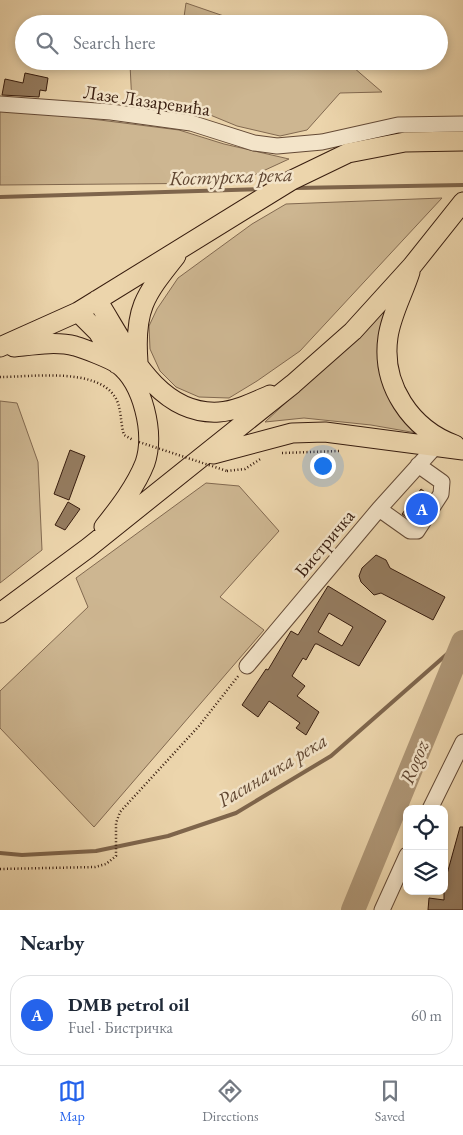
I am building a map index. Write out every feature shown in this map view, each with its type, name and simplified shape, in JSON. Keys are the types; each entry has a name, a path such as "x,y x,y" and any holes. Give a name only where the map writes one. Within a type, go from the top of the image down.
{"main road":[{"path":"0,348 78,312 292,180 348,153 376,146 424,141 463,141"},
{"path":"0,613 88,548 294,384 353,331 412,266 463,202"},
{"path":"138,363 137,325 145,299 153,285 185,245"},
{"path":"412,266 388,336 388,371 394,389 411,415 442,440 463,449"},
{"path":"97,300 155,387 178,404 199,411 220,412 239,408 294,384"},
{"path":"78,312 98,332 118,364 130,378 143,402 148,424 149,445 145,463 131,490 88,548"},
{"path":"0,348 45,344 74,346 118,364"},
{"path":"202,457 264,438 292,433 325,432 463,449"}],"street":[{"name":"Лазе Лазаревића","path":"0,104 111,112 191,123 254,143 277,146 322,142 398,125 463,124"},
{"name":"Бистричка","path":"247,666 379,509 435,447"},
{"path":"379,509 410,530 417,531 441,494 443,487 442,482 418,465"},
{"path":"432,805 463,742"},
{"path":"382,910 403,864"}],"path":[{"path":"0,377 64,376 89,380 104,385 115,397 121,412 124,435 139,442 227,471 245,469 264,457"},
{"path":"280,453 348,451"},
{"path":"0,869 94,867 106,864 116,856 115,832 120,812 198,726 247,666"}],"shaded area":[{"path":"186,3 221,15 184,15"},
{"path":"130,70 356,70 382,92 340,93 307,130 280,136 237,126 203,112 132,105"},
{"path":"0,111 68,116 179,130 224,144 289,159 237,183 0,185"},
{"path":"442,198 300,351 257,381 229,398 199,397 176,387 160,371 150,349 149,326 157,309 178,278 252,224 286,204"},
{"path":"387,308 381,338 428,435 371,425 304,418 265,422"},
{"path":"0,401 17,403 38,462 42,550 0,583"},
{"path":"206,483 239,486 279,531 220,597 264,630 94,827 0,728 0,691 88,607 76,578"}],"building":[{"path":"25,73 48,78 46,91 40,90 39,97 2,95 5,79 23,83"},
{"path":"70,450 85,456 69,500 54,494"},
{"path":"421,489 429,495 412,521 402,514"},
{"path":"68,502 80,509 65,530 55,525"},
{"path":"376,555 386,560 390,568 445,597 433,620 381,593 374,595 361,582 359,576 362,568"},
{"path":"328,586 386,621 359,666 317,644 315,644 306,660 303,658 292,676 305,686 297,696 319,712 306,735 296,728 300,723 269,701 258,717 242,705 266,669 268,670 291,631 298,635","holes":["329,613 353,627 342,646 318,632"]},
{"path":"460,827 463,827 463,910 428,910 429,898 444,900 444,895 448,895 448,870"}],"waterway":[{"name":"Костурска река","path":"295,188 463,185"},
{"name":"Костурска река","path":"0,197 263,189"},
{"name":"Расиначка река","path":"0,853 22,855 96,851 168,836 236,813 331,756 463,640"},
{"name":"Rogoz","path":"353,910 463,642"}],"place":[{"name":"DMB petrol oil","path":"422,509"}]}
